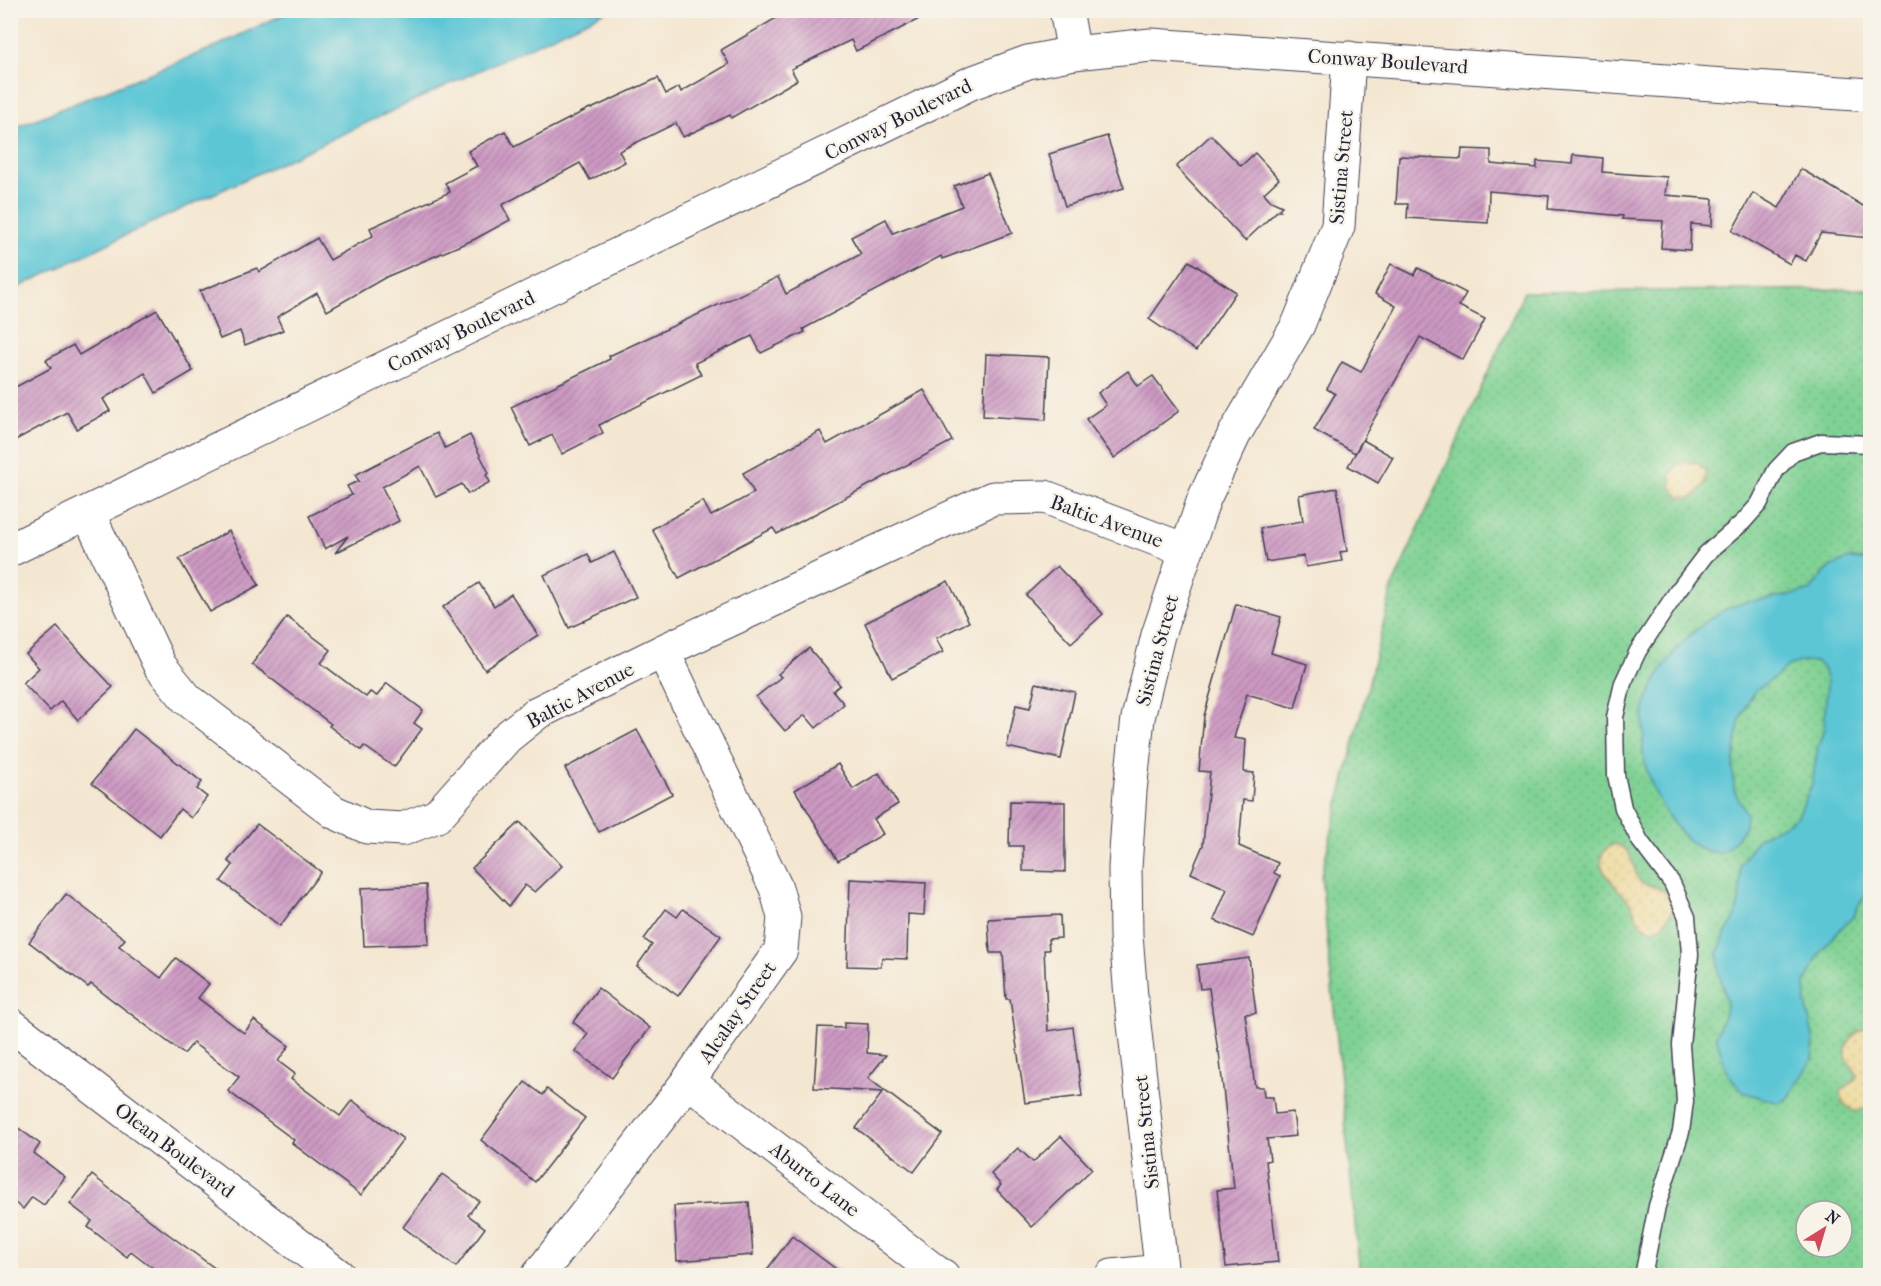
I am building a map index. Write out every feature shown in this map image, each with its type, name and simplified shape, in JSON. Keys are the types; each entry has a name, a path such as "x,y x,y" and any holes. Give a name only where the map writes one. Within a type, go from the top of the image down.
{"street":[{"path":"1066,10 1074,53"},
{"name":"Conway Boulevard","path":"10,550 971,83 1028,62 1074,53 1151,45 1870,95"},
{"name":"Sistina Street","path":"1161,1273 1126,935 1125,868 1138,718 1158,635 1204,499 1234,435 1298,325 1338,226 1349,58"},
{"name":"Baltic Avenue","path":"88,513 160,666 186,699 334,812 367,827 403,829 437,816 506,738 537,713 663,651 993,498 1045,497 1185,550"},
{"name":"Alcalay Street","path":"538,1275 688,1081 781,950 784,917 776,888 663,651"},
{"name":"Olean Boulevard","path":"10,1024 339,1275"},
{"name":"Aburto Lane","path":"688,1081 936,1272 943,1275"},
{"path":"1113,1275 1161,1273"}],"lane":[{"path":"1642,1275 1657,1206 1681,1132 1684,1101 1681,1045 1690,954 1687,917 1672,883 1640,841 1623,808 1616,775 1615,717 1623,683 1638,651 1677,592 1706,554 1743,522 1759,504 1776,470 1793,452 1821,442 1870,444"}],"green space":[{"path":"1870,289 1870,1275 1360,1275 1321,875 1393,585 1524,292"}],"sand":[{"path":"1697,463 1706,471 1705,484 1693,498 1679,497 1672,488 1671,474 1678,464"},
{"path":"1614,844 1621,846 1629,854 1640,882 1662,890 1669,896 1673,910 1662,926 1654,930 1640,923 1631,904 1606,874 1601,858 1605,851"},
{"path":"1870,1025 1870,1109 1853,1111 1842,1102 1841,1091 1855,1080 1857,1075 1849,1063 1846,1050 1850,1039"}],"water":[{"path":"292,10 607,11 130,233 11,291 11,129 215,47"},
{"path":"1850,559 1865,560 1870,564 1870,889 1854,916 1820,953 1805,983 1806,1003 1814,1042 1812,1060 1787,1099 1779,1103 1746,1093 1736,1085 1725,1068 1716,1035 1727,1004 1719,972 1718,953 1736,915 1740,897 1740,866 1759,837 1798,816 1812,784 1818,746 1824,729 1827,682 1823,668 1816,662 1803,661 1788,666 1755,691 1748,702 1739,722 1733,768 1734,790 1746,813 1745,826 1731,845 1721,853 1707,851 1695,845 1684,836 1664,809 1645,764 1643,714 1658,676 1683,642 1704,623 1739,604 1811,590 1827,570"}],"building":[{"path":"790,10 937,10 856,51 851,40 791,69 797,80 731,118 730,115 683,137 676,123 619,151 625,162 590,180 580,163 502,205 510,220 475,239 386,277 327,311 317,293 277,317 283,330 245,345 240,331 220,339 200,291 257,268 259,272 317,238 330,260 373,236 370,228 450,192 445,183 477,166 468,151 505,131 514,147 590,108 658,78 666,94 679,87 681,92 729,64 721,50"},
{"path":"1211,135 1241,166 1255,153 1279,179 1264,193 1271,201 1282,206 1279,209 1281,211 1277,211 1245,241 1176,167"},
{"path":"1107,136 1124,188 1065,206 1049,154"},
{"path":"1462,149 1491,150 1491,164 1537,168 1537,161 1572,164 1573,155 1603,158 1602,172 1667,177 1665,195 1713,199 1712,226 1691,224 1690,250 1661,248 1663,221 1622,219 1623,216 1548,209 1549,196 1489,191 1488,223 1407,218 1408,204 1396,204 1399,156 1461,159"},
{"path":"1801,169 1870,210 1870,238 1821,233 1806,261 1795,255 1790,264 1732,231 1753,193 1779,208"},
{"path":"988,173 1012,233 942,259 941,256 803,329 805,332 761,353 752,336 695,363 701,375 599,425 603,433 562,454 552,435 530,446 511,407 610,359 609,356 778,277 786,294 861,254 851,237 886,219 893,233 962,206 954,186"},
{"path":"1189,261 1236,292 1196,351 1149,319"},
{"path":"1391,264 1414,275 1418,268 1466,293 1459,306 1485,319 1463,360 1420,337 1355,453 1314,430 1335,394 1327,389 1342,362 1361,372 1396,306 1375,294"},
{"path":"157,310 193,371 156,393 145,373 103,399 110,411 77,429 67,412 10,443 10,390 51,368 46,360 73,345 79,355"},
{"path":"986,354 1049,357 1046,420 983,416"},
{"path":"1128,371 1138,386 1153,376 1179,411 1114,458 1086,419 1106,405 1098,393"},
{"path":"924,390 952,441 777,534 773,528 679,578 652,529 703,501 711,516 754,493 743,473 820,431 827,444"},
{"path":"437,433 445,448 470,435 489,473 486,475 490,482 468,494 462,484 436,497 420,466 382,487 399,521 335,553 348,536 325,549 309,516 352,495 347,486 359,481 355,475"},
{"path":"1363,440 1393,457 1378,483 1348,466"},
{"path":"1337,488 1347,551 1340,552 1342,561 1306,567 1304,556 1266,562 1260,528 1303,521 1299,495"},
{"path":"229,531 259,585 210,612 179,559"},
{"path":"614,552 636,597 569,628 544,575 588,554 592,563"},
{"path":"1057,566 1103,614 1071,643 1026,595"},
{"path":"948,581 969,622 936,638 943,652 892,678 865,623"},
{"path":"479,583 494,606 511,594 538,635 485,670 443,607"},
{"path":"1236,604 1281,617 1271,653 1307,664 1295,708 1247,694 1234,738 1246,740 1244,772 1254,773 1252,801 1243,800 1239,846 1278,863 1274,873 1280,876 1253,937 1214,920 1227,889 1191,873 1203,845 1210,772 1199,771 1204,716"},
{"path":"287,617 331,650 321,663 366,697 370,692 377,696 387,683 423,710 414,723 422,729 394,767 364,746 361,750 329,726 331,724 252,664"},
{"path":"57,627 113,687 78,720 61,701 50,711 23,683 39,668 26,654"},
{"path":"809,648 840,685 833,691 844,704 816,728 805,715 785,731 756,697 781,677 778,674"},
{"path":"1036,683 1075,692 1061,759 1007,747 1016,705 1030,708"},
{"path":"134,729 202,782 197,789 207,797 191,818 180,809 160,836 92,783"},
{"path":"637,730 672,794 599,832 565,768"},
{"path":"838,764 853,789 879,773 898,804 874,819 883,834 838,861 795,790"},
{"path":"1010,801 1065,802 1065,872 1023,871 1023,846 1009,846"},
{"path":"520,822 562,866 535,892 525,885 509,906 472,868"},
{"path":"257,824 321,872 280,926 221,881 233,865 228,861"},
{"path":"850,879 926,883 924,915 908,914 907,959 882,958 881,967 847,966"},
{"path":"426,885 429,944 364,946 361,888"},
{"path":"66,894 125,939 119,946 161,978 176,958 209,984 198,998 244,1033 254,1020 289,1046 278,1061 295,1074 291,1079 340,1116 352,1100 403,1139 361,1195 292,1143 294,1140 228,1091 239,1077 193,1043 184,1054 91,984 88,987 29,942"},
{"path":"666,909 677,917 683,909 721,936 678,996 637,966 652,945 644,939"},
{"path":"1060,915 1061,938 1048,939 1049,950 1044,950 1048,1031 1073,1027 1082,1096 1025,1103 1010,999 1006,999 1003,953 990,953 988,919"},
{"path":"1249,958 1256,1013 1245,1014 1255,1087 1263,1087 1264,1097 1273,1097 1275,1114 1293,1112 1296,1136 1267,1139 1270,1160 1266,1161 1278,1262 1226,1267 1217,1190 1234,1188 1219,1052 1209,988 1200,989 1197,965"},
{"path":"598,988 650,1028 612,1078 575,1051 588,1034 573,1022"},
{"path":"844,1023 868,1024 867,1053 886,1055 868,1078 942,1134 914,1172 856,1128 883,1092 814,1088 818,1027 844,1028"},
{"path":"525,1082 543,1095 547,1089 585,1118 535,1182 481,1140"},
{"path":"10,1122 40,1144 34,1153 65,1177 44,1205 32,1197 23,1209 10,1199"},
{"path":"1061,1136 1092,1169 1032,1227 997,1190 1001,1185 991,1174 1018,1148 1033,1162"},
{"path":"442,1174 479,1201 468,1215 485,1228 456,1267 403,1227"},
{"path":"92,1175 224,1275 162,1275 131,1251 127,1257 88,1227 92,1221 70,1204"},
{"path":"749,1202 753,1255 677,1261 674,1206"},
{"path":"792,1236 844,1275 763,1275"}]}
